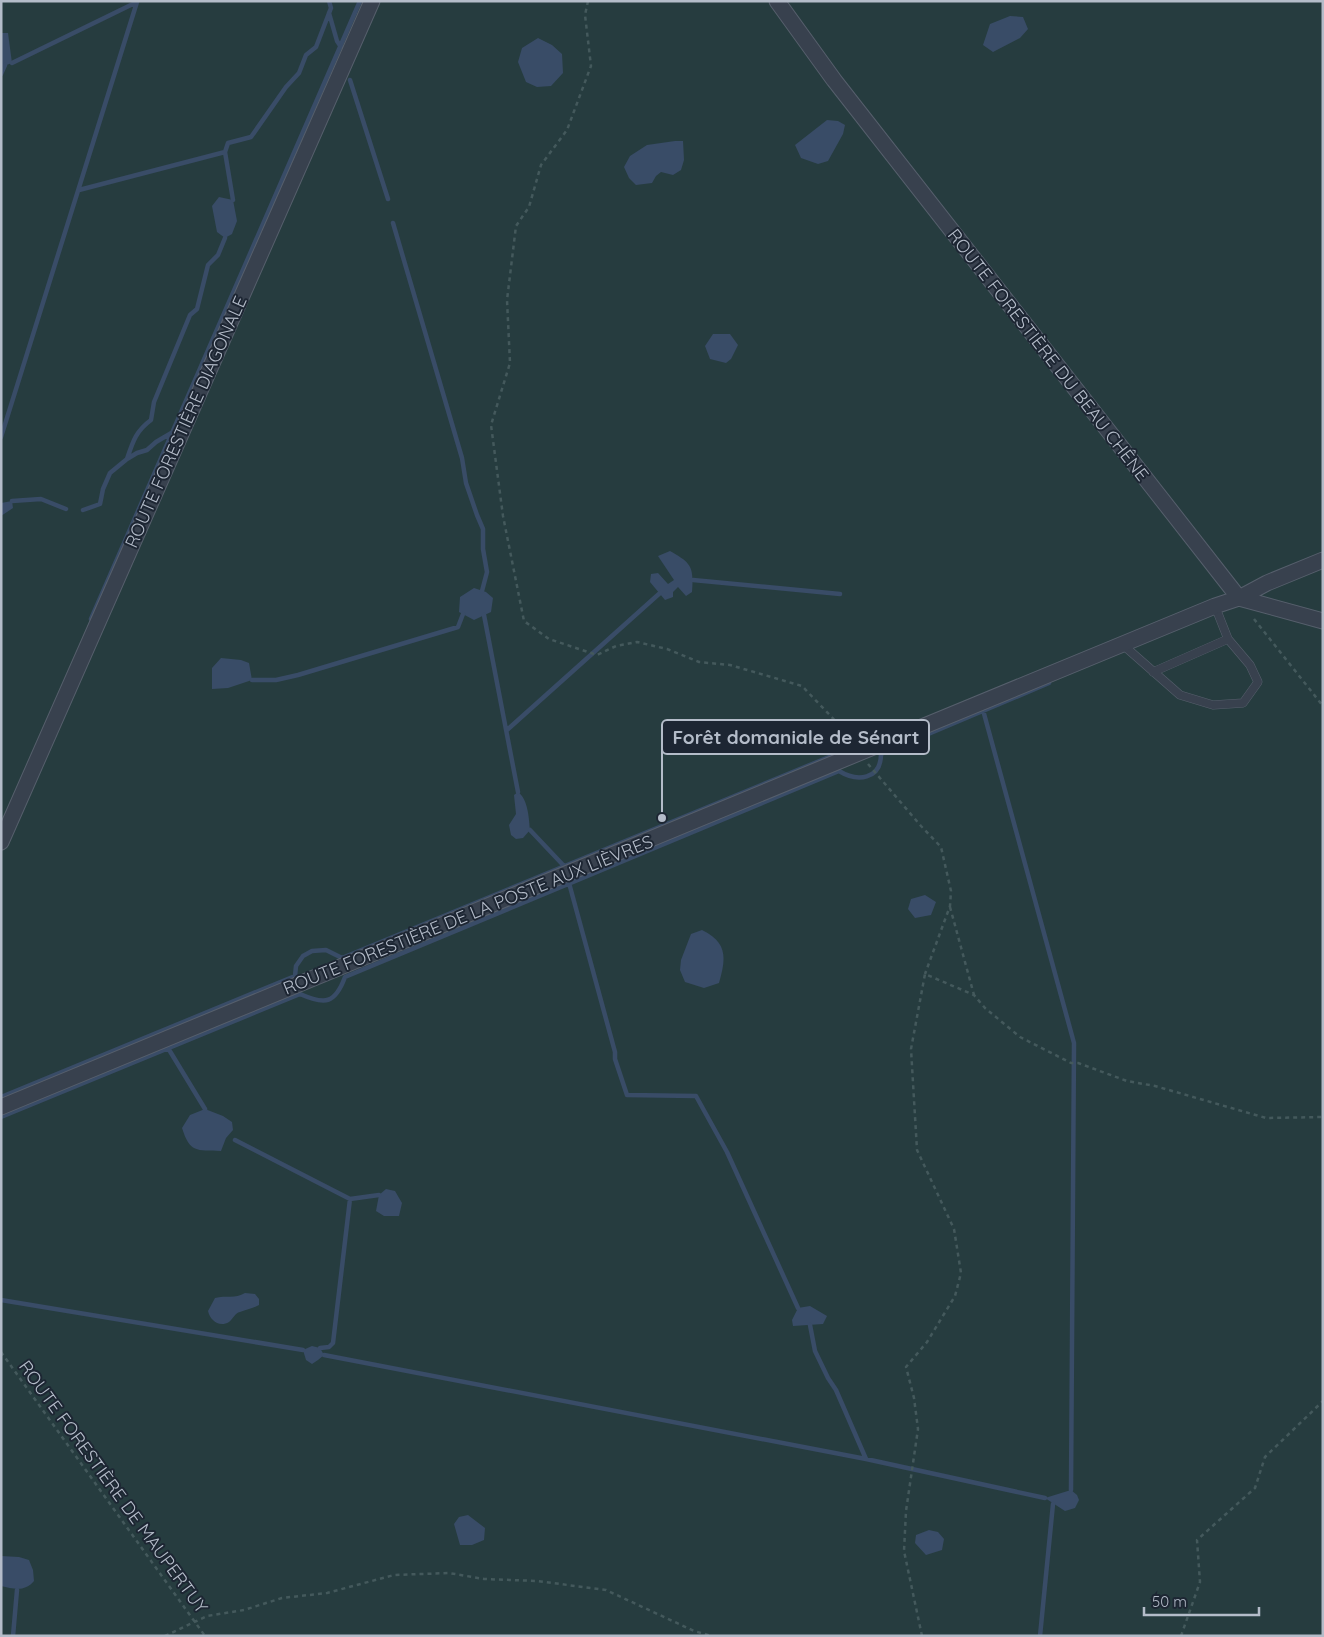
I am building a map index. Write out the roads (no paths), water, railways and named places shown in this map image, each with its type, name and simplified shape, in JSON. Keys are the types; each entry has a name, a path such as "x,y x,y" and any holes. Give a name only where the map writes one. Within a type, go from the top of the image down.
{"street":[{"name":"ROUTE FORESTIÈRE DIAGONALE","path":"1,842 372,1"},
{"name":"ROUTE FORESTIÈRE DU BEAU CHÊNE","path":"777,1 834,80 1239,598"},
{"name":"ROUTE FORESTIÈRE DE LA POSTE AUX LIÈVRES","path":"1,1107 1122,644 1239,598 1267,583 1323,560"},
{"path":"1239,598 1323,621"}],"lane":[{"path":"1122,644 1180,695 1213,705 1243,704 1258,682 1250,664 1228,639 1216,606"},
{"path":"1153,672 1228,639"}],"water":[{"path":"1010,16 1023,17 1028,29 1020,38 993,52 983,45 990,24"},
{"path":"1,33 8,33 12,63 1,67"},
{"path":"538,38 552,45 562,54 563,73 551,86 537,87 526,82 518,62 522,48"},
{"path":"827,120 838,121 845,125 843,134 828,161 818,164 801,158 795,145"},
{"path":"683,141 684,160 681,170 673,175 661,172 652,183 636,185 629,178 624,167 630,156 647,145"},
{"path":"219,197 233,200 237,221 232,234 225,238 217,232 212,206"},
{"path":"713,334 730,334 738,345 731,359 726,363 710,359 705,346"},
{"path":"12,501 13,508 1,516 1,503"},
{"path":"670,551 690,566 692,592 686,596 678,587 673,592 673,597 665,600 650,582 651,574 658,573 668,584 674,580 658,556"},
{"path":"474,588 486,592 493,598 491,612 474,620 459,612 460,597"},
{"path":"221,658 241,660 249,663 252,680 228,688 212,689 212,668"},
{"path":"518,792 526,804 530,830 523,838 516,839 511,835 509,825 516,814 514,795"},
{"path":"925,895 936,902 931,915 915,918 908,909 911,899"},
{"path":"702,930 717,940 721,946 724,959 719,983 704,988 685,982 680,970 681,960 691,934"},
{"path":"205,1109 223,1116 232,1122 233,1130 226,1138 221,1151 195,1148 191,1146 185,1136 182,1128 190,1115"},
{"path":"386,1189 395,1191 402,1203 399,1216 384,1216 376,1211 379,1195"},
{"path":"245,1293 255,1294 259,1299 259,1305 238,1313 225,1324 218,1324 211,1317 208,1311 215,1298 238,1296"},
{"path":"810,1306 827,1316 823,1324 793,1326 792,1320 798,1308"},
{"path":"312,1346 320,1348 324,1355 312,1364 306,1360 303,1350"},
{"path":"1071,1490 1077,1495 1079,1500 1075,1508 1065,1511 1045,1498"},
{"path":"468,1515 485,1528 484,1540 472,1545 460,1545 454,1524 459,1517"},
{"path":"929,1530 938,1532 944,1539 942,1550 926,1555 915,1543 916,1535"},
{"path":"1,1556 19,1557 29,1560 33,1570 34,1581 23,1588 15,1589 1,1586"}],"waterway":[{"path":"233,200 225,152 228,143 251,137 286,87 299,73 306,55 316,47 331,8 329,1"},
{"path":"91,619 360,1"},
{"path":"12,63 137,2"},
{"path":"1,437 137,2"},
{"path":"329,13 337,41 341,47"},
{"path":"1,74 5,65"},
{"path":"350,80 388,199"},
{"path":"79,190 225,152"},
{"path":"393,223 462,458 466,483 483,529 483,549 487,572 482,591"},
{"path":"127,459 136,437 151,420 154,402 190,315 197,309 208,265 218,255 225,238"},
{"path":"83,510 100,504 103,489 110,473 127,459 147,450 173,432"},
{"path":"12,501 41,499 66,509"},
{"path":"693,580 840,594"},
{"path":"507,730 660,593"},
{"path":"252,680 276,680 298,675 458,627 463,614"},
{"path":"484,615 518,792"},
{"path":"1,1117 300,994 316,1000 328,1000 337,993 345,977 839,771 853,777 872,774 880,763 881,754 1049,683"},
{"path":"983,710 1074,1043 1071,1490"},
{"path":"1,1097 295,976 296,966 303,956 312,951 326,950 342,958 834,755 835,744 841,735"},
{"path":"530,830 564,866"},
{"path":"569,883 615,1052 615,1059 627,1095 696,1096 727,1152 798,1308"},
{"path":"168,1048 205,1109"},
{"path":"235,1140 350,1199 379,1195"},
{"path":"320,1348 329,1347 333,1343 350,1199"},
{"path":"1,1300 303,1350"},
{"path":"810,1325 815,1351 836,1390 866,1459"},
{"path":"324,1355 866,1459 1045,1498"},
{"path":"1040,1636 1053,1504"},
{"path":"13,1636 17,1590"}],"place":[{"name":"Forêt domaniale de Sénart","path":"662,818"}]}
